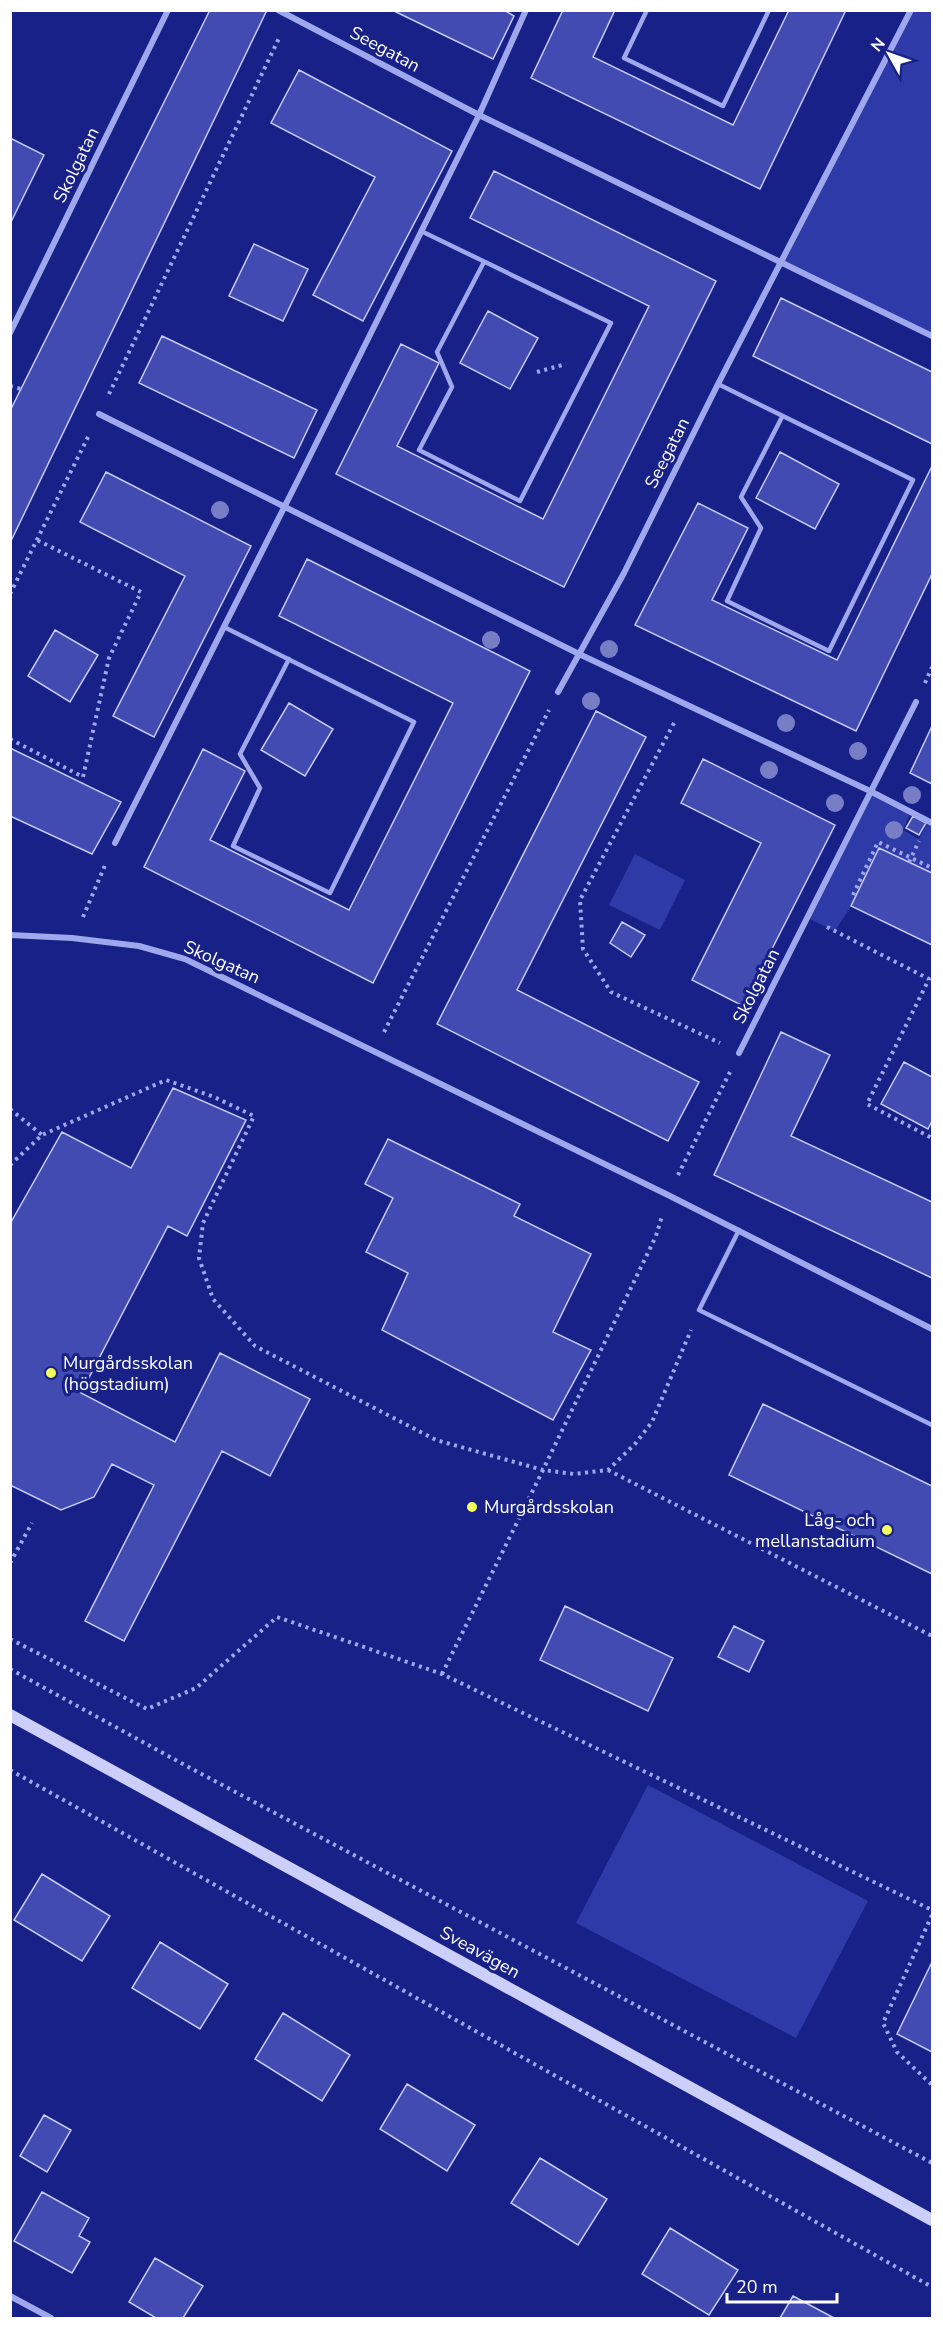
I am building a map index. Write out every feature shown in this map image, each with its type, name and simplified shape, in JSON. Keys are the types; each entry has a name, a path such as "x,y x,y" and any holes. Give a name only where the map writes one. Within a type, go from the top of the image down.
{"main road":[{"name":"Sveavägen","path":"10,1715 933,2220"}],"street":[{"name":"Skolgatan","path":"10,333 168,10"},
{"name":"Seegatan","path":"278,10 478,115 933,336"},
{"path":"115,843 421,231 526,10"},
{"name":"Seegatan","path":"579,654 624,573 718,384 911,10"},
{"path":"99,414 579,654 933,823"},
{"path":"558,692 579,654"},
{"path":"870,791 916,702"},
{"name":"Skolgatan","path":"740,1053 870,791"},
{"name":"Skolgatan","path":"10,935 74,938 138,946 185,959 739,1230 933,1329"},
{"path":"10,2296 51,2319"}],"lane":[{"path":"646,10 624,58 723,106 769,10"},
{"path":"421,231 611,323 520,501 419,450 452,387 437,352 484,262"},
{"path":"718,384 913,480 829,651 727,601 761,528 741,497 782,417"},
{"path":"225,627 289,659 414,722 330,893 233,846 260,788 240,754 289,659"},
{"path":"739,1230 699,1310 933,1425"}],"path":[{"path":"10,594 290,16"},
{"path":"10,386 21,389"},
{"path":"10,740 83,777 109,658 141,592 37,540"},
{"path":"374,1051 558,692"},
{"path":"684,703 580,900 583,949 611,992 740,1053"},
{"path":"853,895 878,842 933,868"},
{"path":"74,938 115,843"},
{"path":"807,918 928,979 867,1104 933,1138"},
{"name":"Skolgatan","path":"668,1195 740,1053"},
{"path":"10,1165 42,1135 166,1080 214,1097 254,1116 203,1224 199,1258 213,1299 255,1346 436,1440 543,1470 574,1474 608,1470 933,1636"},
{"path":"10,1109 42,1135"},
{"path":"442,1674 656,1236 668,1195"},
{"path":"608,1470 635,1444 652,1422 699,1310"},
{"path":"10,1563 32,1523"},
{"path":"10,1639 147,1709 196,1688 277,1617 442,1674 933,1910"},
{"path":"10,1669 181,1763 933,2163"},
{"path":"10,1770 933,2287"},
{"path":"933,1915 883,2023 897,2052 933,2085"}],"shaded area":[{"path":"911,11 932,11 932,336 781,264"},
{"path":"870,791 911,812 903,830 919,839 929,821 932,823 932,873 880,848 851,906 835,931 807,918"},
{"path":"635,854 685,880 660,930 609,905"},
{"path":"648,1785 868,1901 796,2038 576,1923"}],"building":[{"path":"210,10 267,10 10,543 10,411"},
{"path":"392,10 504,10 514,16 493,59"},
{"path":"563,10 615,10 593,57 733,125 789,10 846,10 760,189 531,78"},
{"path":"299,70 452,151 363,321 313,295 375,177 271,123"},
{"path":"10,138 44,155 10,224"},
{"path":"494,171 716,281 564,587 336,474 401,344 439,363 397,446 543,519 649,306 470,218"},
{"path":"254,244 308,269 283,321 229,296"},
{"path":"781,298 932,372 932,444 753,356"},
{"path":"488,311 538,338 510,389 460,363"},
{"path":"162,336 317,410 294,458 139,383"},
{"path":"780,452 839,484 815,529 756,498"},
{"path":"932,466 932,574 856,731 635,625 698,503 748,528 712,600 837,660"},
{"path":"106,472 251,546 154,737 113,716 185,576 80,522"},
{"path":"307,559 530,671 373,983 144,867 203,749 245,771 210,840 349,910 453,703 279,616"},
{"path":"55,630 98,655 70,702 28,676"},
{"path":"289,703 333,729 305,776 261,750"},
{"path":"596,711 646,737 517,990 699,1082 668,1141 437,1024"},
{"path":"932,726 932,784 910,773"},
{"path":"10,748 121,802 92,854 10,816"},
{"path":"703,759 835,825 743,1006 692,980 761,843 681,803"},
{"path":"913,816 926,823 919,835 906,828"},
{"path":"879,848 932,873 932,945 851,906"},
{"path":"622,922 645,935 631,957 610,943"},
{"path":"781,1032 830,1055 791,1136 932,1202 932,1278 714,1175"},
{"path":"904,1062 932,1077 932,1121 928,1129 881,1104"},
{"name":"Murgårdsskolan (högstadium)","path":"173,1088 246,1120 187,1236 168,1226 81,1393 175,1442 220,1353 310,1399 270,1476 222,1451 124,1641 85,1621 154,1485 112,1464 94,1497 61,1510 10,1485 10,1224 62,1132 131,1168"},
{"path":"388,1139 520,1204 514,1216 591,1254 553,1332 591,1350 553,1420 382,1330 408,1273 366,1252 393,1198 365,1184"},
{"name":"Låg- och mellanstadium","path":"763,1404 932,1486 932,1574 729,1475"},
{"path":"565,1606 673,1658 648,1711 540,1660"},
{"path":"734,1626 764,1641 749,1672 718,1657"},
{"path":"42,1874 110,1916 82,1961 14,1920"},
{"path":"160,1942 228,1984 200,2029 132,1988"},
{"path":"932,1962 932,2052 897,2034"},
{"path":"283,2013 350,2055 322,2101 255,2059"},
{"path":"407,2084 475,2125 447,2171 380,2129"},
{"path":"44,2115 71,2130 47,2172 20,2156"},
{"path":"540,2158 607,2199 578,2245 511,2203"},
{"path":"42,2192 89,2218 79,2236 90,2242 72,2273 14,2241"},
{"path":"670,2228 738,2270 709,2315 642,2274"},
{"path":"155,2258 203,2286 183,2318 156,2318 129,2302"},
{"path":"793,2296 834,2318 780,2318"}],"place":[{"name":"Murgårdsskolan (högstadium)","path":"51,1373"},
{"name":"Murgårdsskolan","path":"472,1507"},
{"name":"Låg- och mellanstadium","path":"887,1530"}]}
